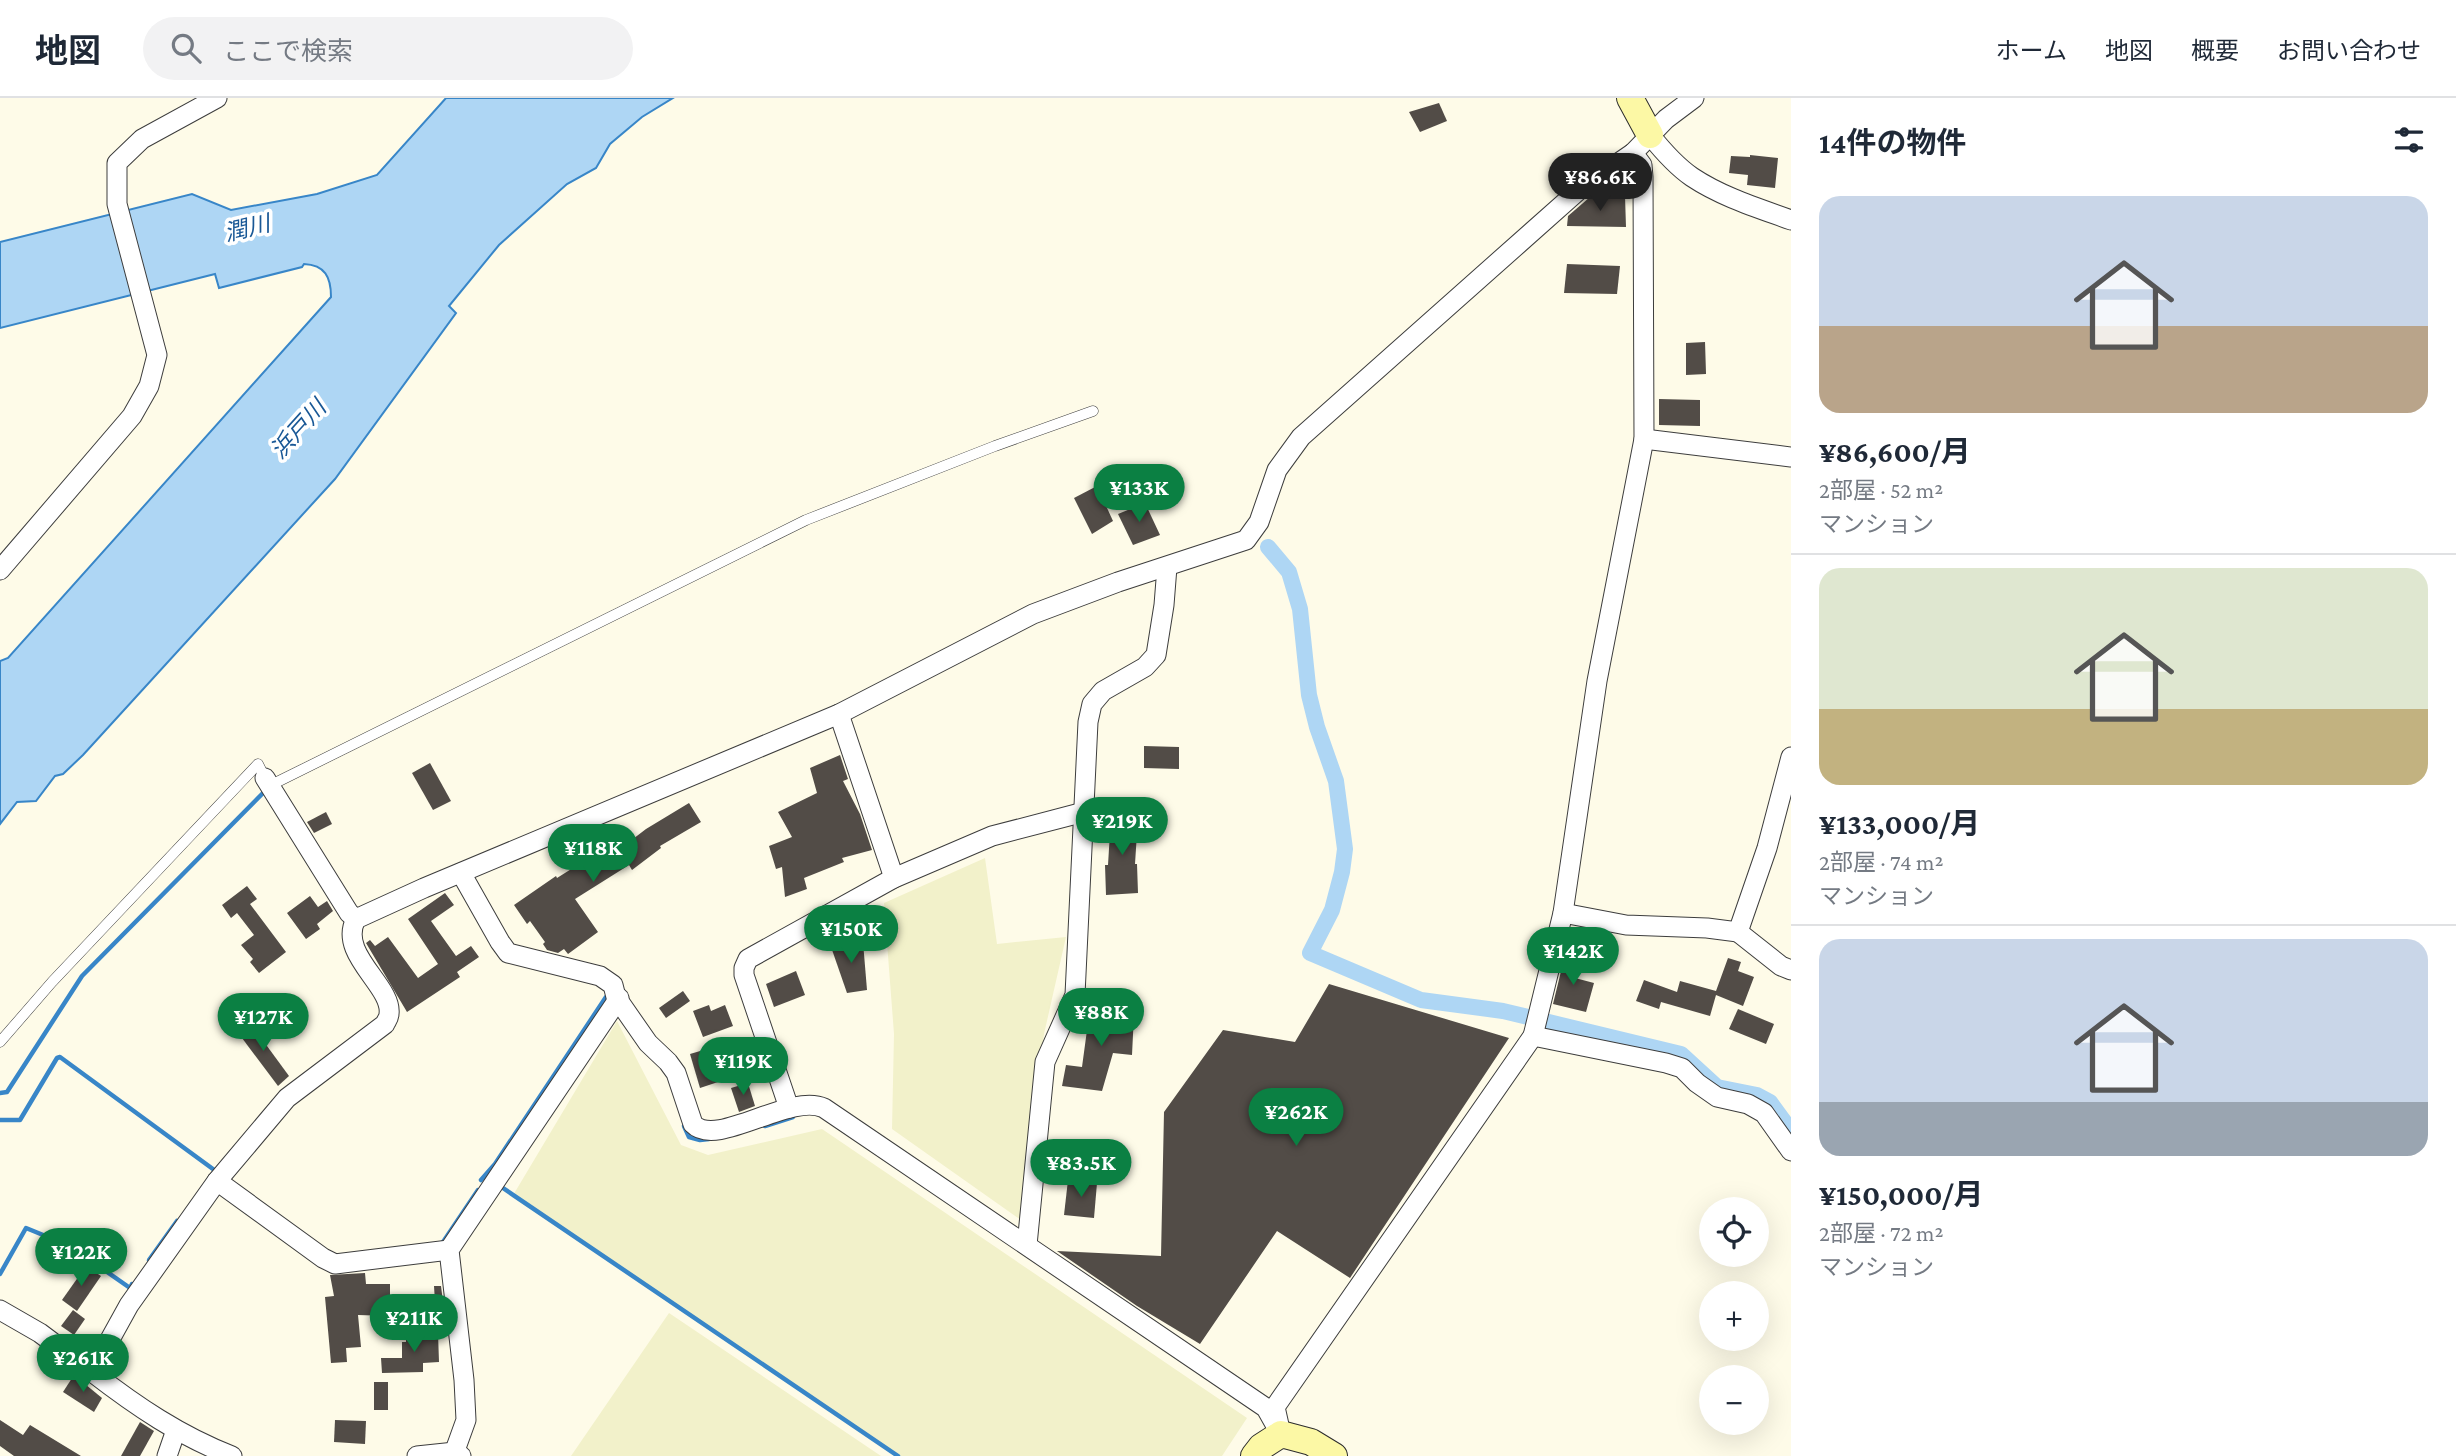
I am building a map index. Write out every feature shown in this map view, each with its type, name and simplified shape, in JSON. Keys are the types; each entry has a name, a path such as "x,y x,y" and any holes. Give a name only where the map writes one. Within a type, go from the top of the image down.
{"street":[{"path":"0,570 132,416 149,386 157,355 117,204 117,163 142,139 217,98"},
{"path":"1281,1434 1275,1407 1536,1023 1563,913 1597,681 1644,439 1643,177 1641,144 1630,98"},
{"path":"92,1372 129,1305 216,1181 287,1098 385,1024 390,1014 387,1002 353,945 351,928 356,919 839,714 1033,614 1118,582 1246,540 1259,522 1277,470 1301,437 1579,190 1641,144 1694,98"},
{"path":"1641,144 1666,155 1691,176 1718,192 1791,220"},
{"path":"1644,439 1791,457"},
{"path":"1027,1245 1045,1062 1075,995 1088,722 1092,705 1103,691 1144,667 1156,655 1167,567"},
{"path":"839,714 894,878"},
{"path":"1738,932 1766,848 1791,757"},
{"path":"267,782 349,913 356,919"},
{"path":"789,1108 744,975 748,959 894,878 992,836 1084,812"},
{"path":"461,873 508,953 600,976 613,985 616,997 648,1043 676,1073 693,1125 697,1129 713,1131 789,1108 816,1105 824,1108 1266,1408 1281,1434 1311,1442 1334,1456"},
{"path":"1563,913 1626,925 1738,932 1781,966 1791,970"},
{"path":"417,1456 456,1455 466,1420 449,1250 619,998"},
{"path":"1536,1023 1682,1068 1717,1097 1748,1104 1763,1113 1791,1151"},
{"path":"216,1181 335,1264 449,1250"},
{"path":"0,1310 40,1333 132,1403 176,1430 232,1456"},
{"path":"167,1456 176,1430"},
{"path":"1254,1456 1261,1447 1281,1434"}],"lane":[{"path":"0,1042 52,982 258,764 267,782 806,520 1093,411"}],"green space":[{"path":"985,858 997,944 1066,937 1044,1034 1021,1220 892,1129 894,1034 884,903"},
{"path":"617,1021 681,1145 708,1155 822,1129 1247,1418 1222,1456 901,1456 512,1197"},
{"path":"669,1313 881,1456 571,1456"}],"water":[{"path":"446,98 673,98 642,117 610,144 596,168 567,184 499,245 449,306 456,313 335,479 83,755 63,774 55,776 36,801 17,802 0,824 0,661 8,658 331,297 330,284 325,273 317,267 304,264 302,267 219,288 215,274 0,328 0,242 192,194 231,210 317,194 377,175"}],"building":[{"path":"1439,103 1447,121 1420,132 1409,112"},
{"path":"1731,156 1778,158 1775,188 1747,185 1748,175 1729,173"},
{"path":"1625,196 1626,227 1567,226 1568,216 1590,197"},
{"path":"1567,264 1620,266 1617,294 1564,293"},
{"path":"1705,342 1706,374 1686,375 1686,343"},
{"path":"1659,399 1700,400 1700,426 1659,425"},
{"path":"1097,486 1113,521 1092,534 1074,498"},
{"path":"1145,503 1160,535 1133,545 1118,514"},
{"path":"1144,746 1179,747 1179,769 1144,768"},
{"path":"840,755 848,779 843,781 860,814 872,850 842,858 844,862 804,878 807,889 785,897 782,867 776,869 769,846 792,837 778,812 817,793 810,768"},
{"path":"430,763 451,801 433,810 412,773"},
{"path":"689,803 701,822 660,846 661,848 632,870 629,865 575,899 598,932 568,954 564,949 558,953 547,950 543,944 545,942 530,921 527,924 514,905 556,876 557,878 611,844 616,852 646,829"},
{"path":"326,812 332,824 314,833 307,822"},
{"path":"1111,816 1138,817 1135,864 1138,893 1106,895 1105,865 1108,865"},
{"path":"247,886 257,899 250,904 286,952 259,973 250,962 253,959 241,945 254,935 237,913 231,918 222,905"},
{"path":"445,893 454,905 431,921 456,956 471,946 479,957 457,972 460,977 407,1012 366,943 370,940 375,946 388,937 418,978 438,964 408,919"},
{"path":"310,896 318,907 327,901 333,911 317,924 320,929 306,939 287,913"},
{"path":"863,942 867,990 847,993 830,944"},
{"path":"1565,955 1580,958 1575,978 1594,983 1586,1012 1553,1004"},
{"path":"1728,958 1741,962 1738,971 1754,977 1743,1006 1716,995 1710,1016 1661,1002 1659,1009 1636,1001 1644,980 1677,992 1680,981 1716,991"},
{"path":"796,971 805,995 774,1007 766,984"},
{"path":"1329,984 1509,1038 1350,1278 1277,1231 1200,1344 1137,1306 1057,1251 1161,1256 1164,1112 1223,1030 1295,1042"},
{"path":"683,991 690,1001 666,1018 659,1008"},
{"path":"709,1005 711,1011 725,1005 733,1026 703,1037 693,1011"},
{"path":"1090,1008 1134,1014 1132,1055 1113,1053 1102,1091 1062,1086 1066,1065 1082,1067"},
{"path":"1738,1009 1774,1024 1766,1044 1729,1029"},
{"path":"248,1020 289,1076 278,1086 236,1030"},
{"path":"707,1049 718,1082 700,1088 690,1054"},
{"path":"748,1083 755,1106 739,1112 731,1088"},
{"path":"1068,1180 1097,1183 1094,1218 1064,1215"},
{"path":"86,1266 101,1276 77,1311 62,1300"},
{"path":"365,1273 366,1284 390,1284 390,1316 358,1315 361,1347 346,1348 347,1362 331,1363 325,1297 334,1296 330,1275"},
{"path":"434,1286 441,1286 445,1319 436,1320"},
{"path":"73,1310 85,1319 74,1335 61,1326"},
{"path":"406,1333 438,1333 439,1362 423,1363 423,1372 382,1373 381,1358 402,1358 402,1342 406,1342"},
{"path":"74,1375 102,1398 94,1412 63,1392"},
{"path":"374,1382 388,1382 388,1410 374,1410"},
{"path":"0,1420 23,1435 30,1425 81,1456 14,1456 0,1446"},
{"path":"335,1420 366,1421 365,1444 334,1442"},
{"path":"140,1422 154,1431 140,1456 121,1456"}],"waterway":[{"path":"1268,547 1289,572 1300,609 1309,695 1336,781 1345,849 1332,910 1310,953 1421,1000 1503,1011 1681,1054 1717,1087 1757,1095 1770,1102 1791,1131"},
{"path":"0,1093 7,1092 82,976 266,790"},
{"path":"481,1180 495,1164 606,997"},
{"path":"0,1120 20,1120 60,1057 217,1172"},
{"path":"765,1126 793,1117"},
{"path":"684,1126 689,1137 709,1139"},
{"path":"500,1186 898,1456"},
{"path":"441,1245 478,1190"},
{"path":"149,1260 177,1221"},
{"path":"0,1274 26,1228 70,1246 130,1288 132,1284"}],"water label":[{"name":"潤川","path":"247,228"},
{"name":"浜戸川","path":"298,429"}]}
